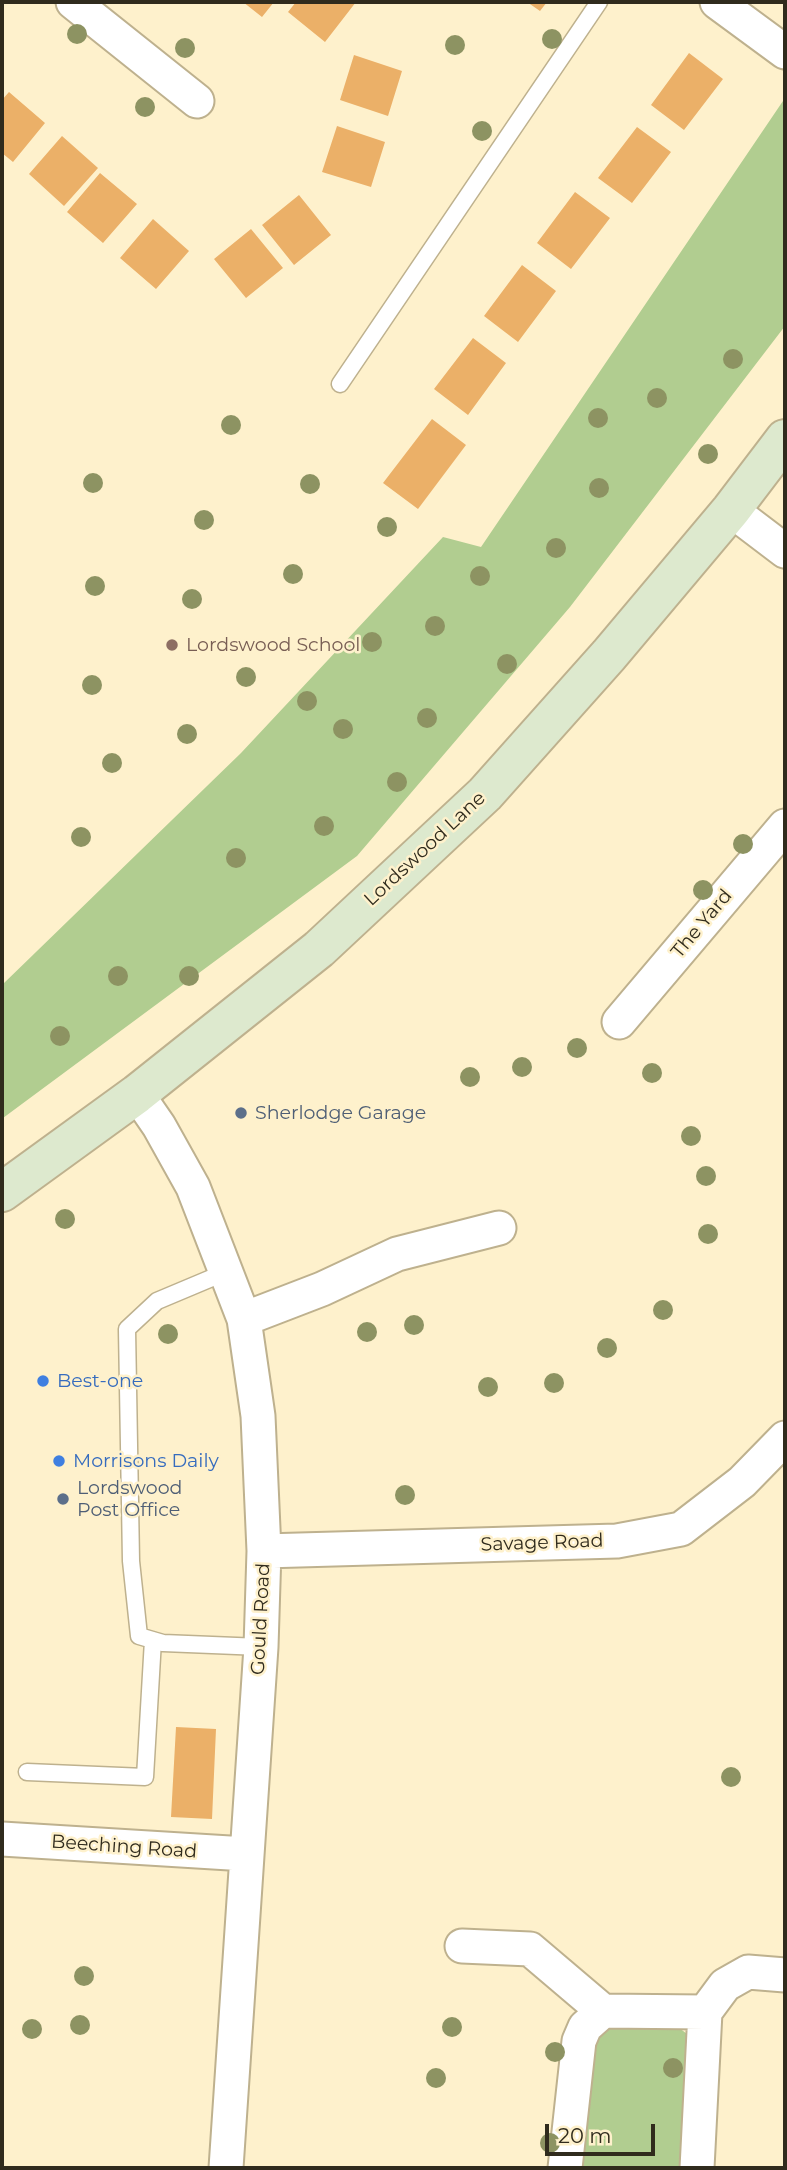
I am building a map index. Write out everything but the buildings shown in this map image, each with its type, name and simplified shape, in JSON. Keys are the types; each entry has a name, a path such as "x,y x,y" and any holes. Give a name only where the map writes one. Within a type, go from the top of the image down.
{"street":[{"path":"73,2 197,101"},
{"path":"717,2 785,52"},
{"name":"Lordswood Lane","path":"2,1192 137,1094 318,948 485,794 609,655 731,510 785,439"},
{"path":"731,510 785,551"},
{"name":"The Yard","path":"619,1022 785,826"},
{"name":"Gould Road","path":"137,1094 159,1126 193,1187 244,1319 258,1416 264,1551 261,1647 226,2168"},
{"path":"244,1319 322,1289 397,1254 499,1228"},
{"name":"Savage Road","path":"264,1551 617,1541 681,1529 741,1482 785,1438"},
{"name":"Beeching Road","path":"2,1839 246,1854"},
{"path":"461,1946 530,1949 603,2011 705,2012"},
{"path":"696,2168 705,2012 725,1985 748,1972 785,1975"},
{"path":"565,2168 579,2041 585,2027 603,2011"}],"lane":[{"path":"340,384 599,2"},
{"path":"226,1272 157,1301 127,1329 131,1561 139,1636 163,1643 261,1647"},
{"path":"27,1772 145,1777 153,1640"}],"green space":[{"path":"785,98 785,326 570,607 357,856 3,1118 2,985 241,753 443,537 481,547"},
{"path":"594,2026 678,2027 696,2041 681,2168 583,2168 586,2051"}],"place":[{"name":"Lordswood School","path":"172,645"},
{"name":"Sherlodge Garage","path":"241,1113"},
{"name":"Best-one","path":"43,1381"},
{"name":"Morrisons Daily","path":"59,1461"},
{"name":"Lordswood Post Office","path":"63,1499"}]}
